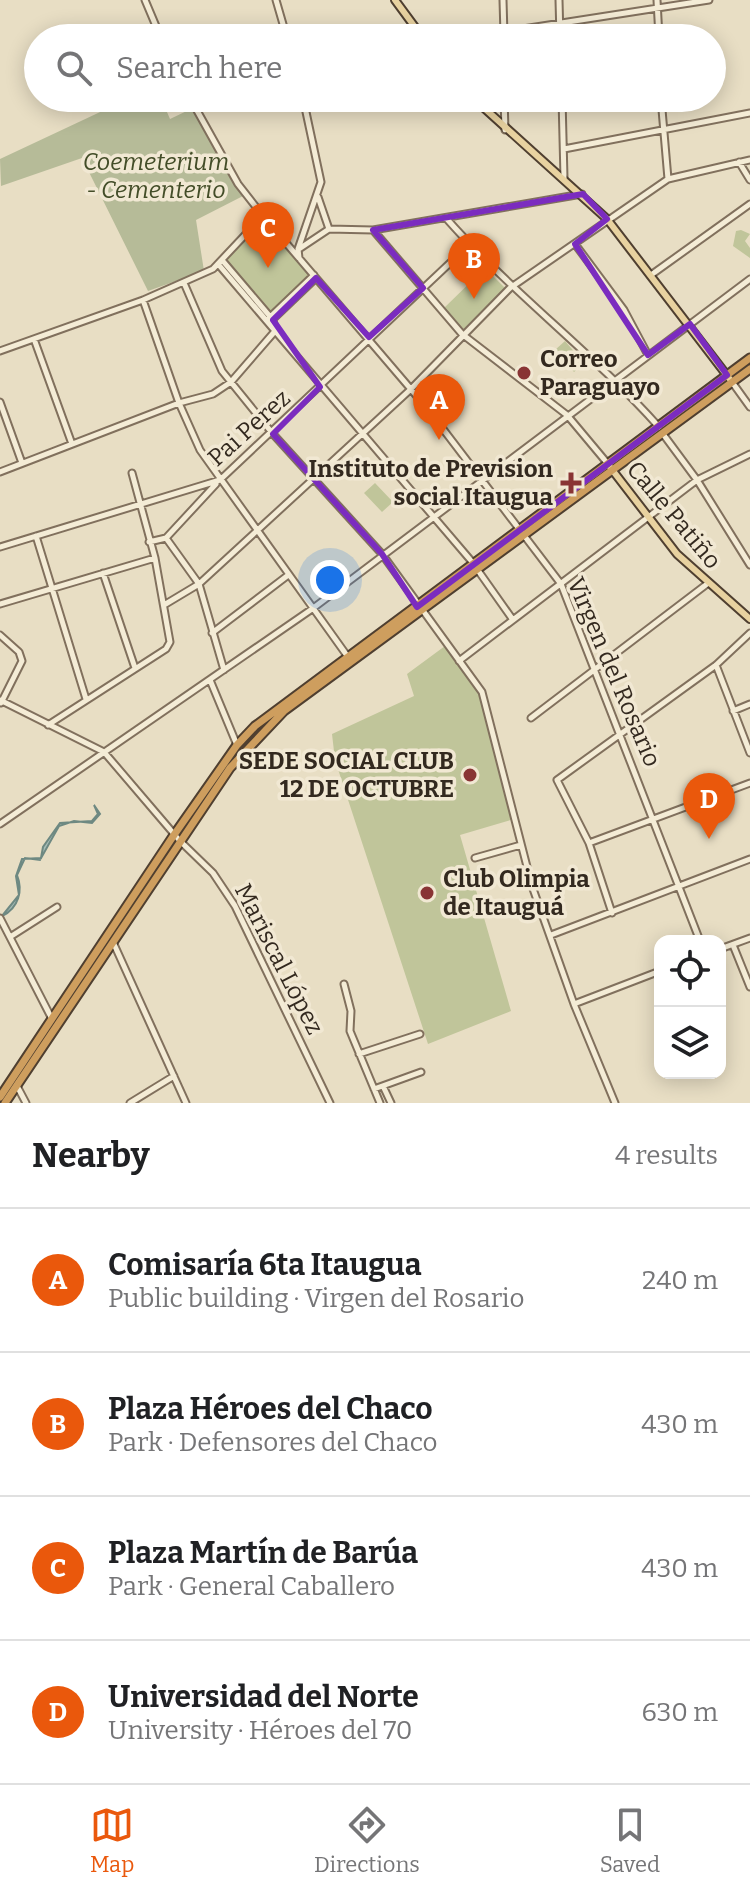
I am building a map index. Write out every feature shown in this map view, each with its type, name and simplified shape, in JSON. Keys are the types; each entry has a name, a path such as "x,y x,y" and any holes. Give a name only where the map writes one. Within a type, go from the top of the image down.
{"highway":[{"path":"5,1103 113,942 237,745 279,705 350,658 661,431 729,379 750,358"},
{"path":"729,379 750,369"},
{"path":"0,1097 177,838 230,768 258,734 350,658"}],"main road":[{"path":"395,0 413,24"},
{"path":"487,112 505,131 583,194 607,219 729,379"},
{"name":"Calle Patiño","path":"610,467 649,519 707,584 750,619"}],"street":[{"path":"145,0 155,24"},
{"path":"276,0 283,24"},
{"path":"503,0 504,24"},
{"path":"559,0 560,24"},
{"path":"657,0 659,24"},
{"path":"566,24 709,0"},
{"name":"Virgen del Rosario","path":"198,112 238,184 411,389 561,584 656,820 698,935"},
{"path":"306,112 318,162 318,196 329,229"},
{"path":"504,112 505,131"},
{"path":"563,112 564,178"},
{"path":"661,112 668,179"},
{"path":"564,149 750,113"},
{"path":"164,605 199,584 411,389 510,288 668,179 750,160"},
{"path":"739,162 750,180"},
{"path":"298,249 329,229 373,230 583,194"},
{"path":"299,259 298,249 318,196"},
{"path":"651,275 750,204"},
{"path":"0,351 184,283 220,262 263,216"},
{"path":"446,218 510,288 616,380 661,431 749,561"},
{"path":"373,230 462,334 567,415 610,467"},
{"path":"575,244 624,310 648,355"},
{"name":"Pai Perez","path":"0,547 220,480 273,434 369,337 469,245"},
{"path":"220,262 320,387 476,566 513,620"},
{"path":"270,321 315,277"},
{"path":"0,824 312,609 750,279"},
{"path":"184,283 213,355 231,382 273,434 382,554 418,609 482,692 521,845 574,1004 615,1103"},
{"path":"143,300 179,403 200,450 287,576 350,658"},
{"path":"0,472 179,403 213,394 231,382 276,330"},
{"path":"34,339 72,444"},
{"path":"729,379 750,407"},
{"path":"0,402 22,463"},
{"path":"459,661 697,480 750,454"},
{"path":"48,725 168,646 170,637 155,558 132,473"},
{"path":"149,542 166,538 220,480"},
{"path":"36,536 86,699"},
{"path":"166,538 199,584 224,670"},
{"path":"0,604 155,558"},
{"path":"103,573 135,668"},
{"path":"212,633 287,576"},
{"path":"531,718 707,584"},
{"path":"612,913 589,843 557,780 716,665 750,633"},
{"path":"0,635 19,652 22,661 1,702 104,752"},
{"path":"716,665 750,753"},
{"path":"210,680 237,745"},
{"path":"733,711 750,704"},
{"name":"Mariscal López","path":"104,752 177,838 213,873 235,906 330,1103"},
{"path":"589,843 750,783"},
{"path":"475,858 521,845"},
{"path":"551,935 750,859"},
{"path":"10,937 57,907"},
{"path":"0,918 52,1019"},
{"path":"726,947 750,938"},
{"path":"113,942 186,1103"},
{"path":"733,945 750,987"},
{"path":"574,1004 654,973"},
{"path":"344,984 351,1011 350,1031 380,1103"},
{"path":"359,1054 420,1034"},
{"path":"374,1089 421,1072"},
{"path":"130,1103 174,1076"},
{"path":"17,1085 26,1103"},
{"path":"383,1085 391,1103"}],"highlighted area":[{"path":"583,194 607,219 575,244 648,355 690,324 727,375 417,607 382,554 273,434 320,387 273,320 316,278 369,337 423,288 373,230"}],"green space":[{"name":"Coemeterium - Cementerio","path":"100,112 167,112 170,119 185,112 195,112 243,196 196,220 204,271 148,291 82,158 1,186 0,159"},
{"path":"263,217 311,276 269,313 225,261"},
{"path":"736,231 750,234 745,241 750,248 750,258 733,246"},
{"path":"485,268 505,288 463,330 443,309"},
{"path":"565,341 584,363 574,372 555,350"},
{"path":"375,483 393,502 382,512 364,493"},
{"name":"Club Olimpia de Itauguá","path":"445,646 482,695 514,819 460,835 511,1011 428,1044 335,760 332,734 414,696 407,674"}],"water":[{"path":"70,822 59,826 40,860 30,859 41,858 43,847 60,823"},
{"path":"22,859 25,859 17,875 19,895 16,876"},
{"path":"19,895 8,913 2,916"}],"place":[{"name":"Plaza Martín de Barúa","path":"268,268"},
{"name":"Plaza Héroes del Chaco","path":"474,299"},
{"name":"Correo Paraguayo","path":"524,373"},
{"name":"Comisaría 6ta Itaugua","path":"439,440"},
{"name":"Instituto de Prevision social Itaugua","path":"571,483"},
{"name":"SEDE SOCIAL CLUB 12 DE OCTUBRE","path":"470,775"},
{"name":"Universidad del Norte","path":"709,839"},
{"name":"Club Olimpia de Itauguá","path":"427,893"}]}
